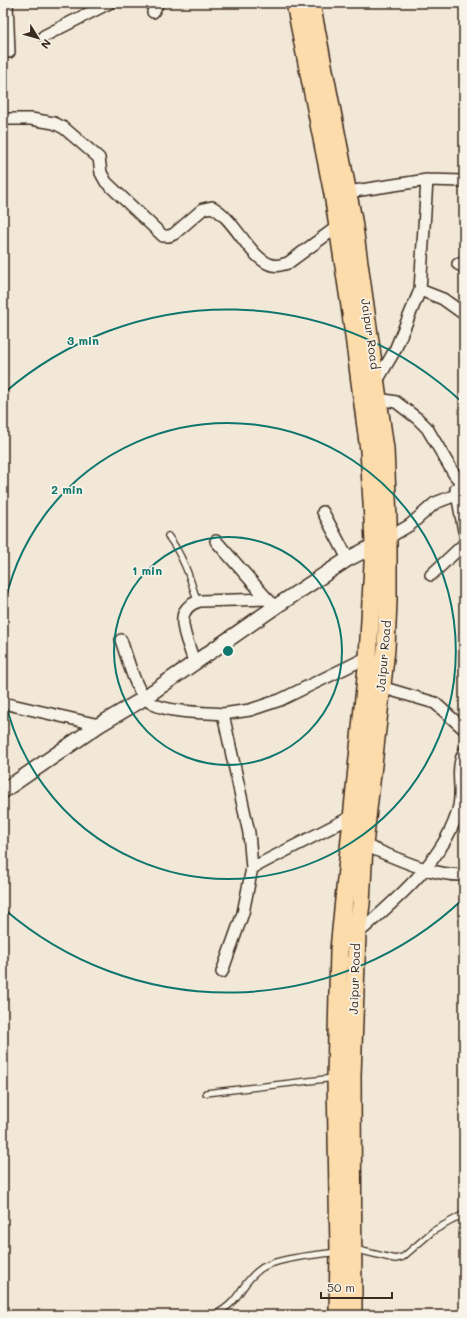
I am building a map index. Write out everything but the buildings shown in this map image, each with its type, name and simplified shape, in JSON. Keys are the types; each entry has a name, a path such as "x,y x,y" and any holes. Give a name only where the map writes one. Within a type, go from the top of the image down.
{"main road":[{"name":"Jaipur Road","path":"295,3 340,193 337,227 370,397 385,449 381,542 368,657 358,830 357,934 344,1077"},
{"name":"Jaipur Road","path":"311,3 340,193 376,381 370,397"},
{"name":"Jaipur Road","path":"353,1315 346,1250 344,1077 339,950 381,688 388,607 381,542"},
{"name":"Jaipur Road","path":"338,1315 346,1250"}],"street":[{"path":"7,3 9,52"},
{"path":"44,36 109,3"},
{"path":"3,119 31,119 54,123 64,128 96,154 101,162 102,173 106,182 163,236 174,234 203,209 212,207 223,215 260,257 269,264 278,266 288,263 337,227"},
{"path":"340,193 427,180 464,181"},
{"path":"376,381 395,350 420,290 427,180"},
{"path":"420,290 443,299 464,314"},
{"path":"370,397 396,402 418,419 427,428 454,474 464,486"},
{"path":"454,474 456,495 464,531"},
{"path":"3,791 194,662 271,603 381,542 410,524 434,503 456,495"},
{"path":"323,512 348,559"},
{"path":"216,541 271,603"},
{"path":"431,575 464,544"},
{"path":"194,662 182,620 184,609 189,604 197,601 271,603"},
{"path":"121,640 133,674 144,697 156,705 167,709 223,714 250,710 280,700 368,657"},
{"path":"381,688 435,703 464,729"},
{"path":"3,703 99,725"},
{"path":"222,972 243,913 252,868 247,825 223,714"},
{"path":"357,934 391,905 442,845 459,806 459,770 464,752"},
{"path":"252,868 358,830 424,868 454,875 464,875"}],"lane":[{"path":"168,536 178,549 187,567 197,601"},
{"path":"206,1093 344,1077"},
{"path":"214,1315 228,1307 235,1300 253,1274 266,1265 346,1250 395,1259 403,1257 433,1231 445,1223 464,1214"}]}
